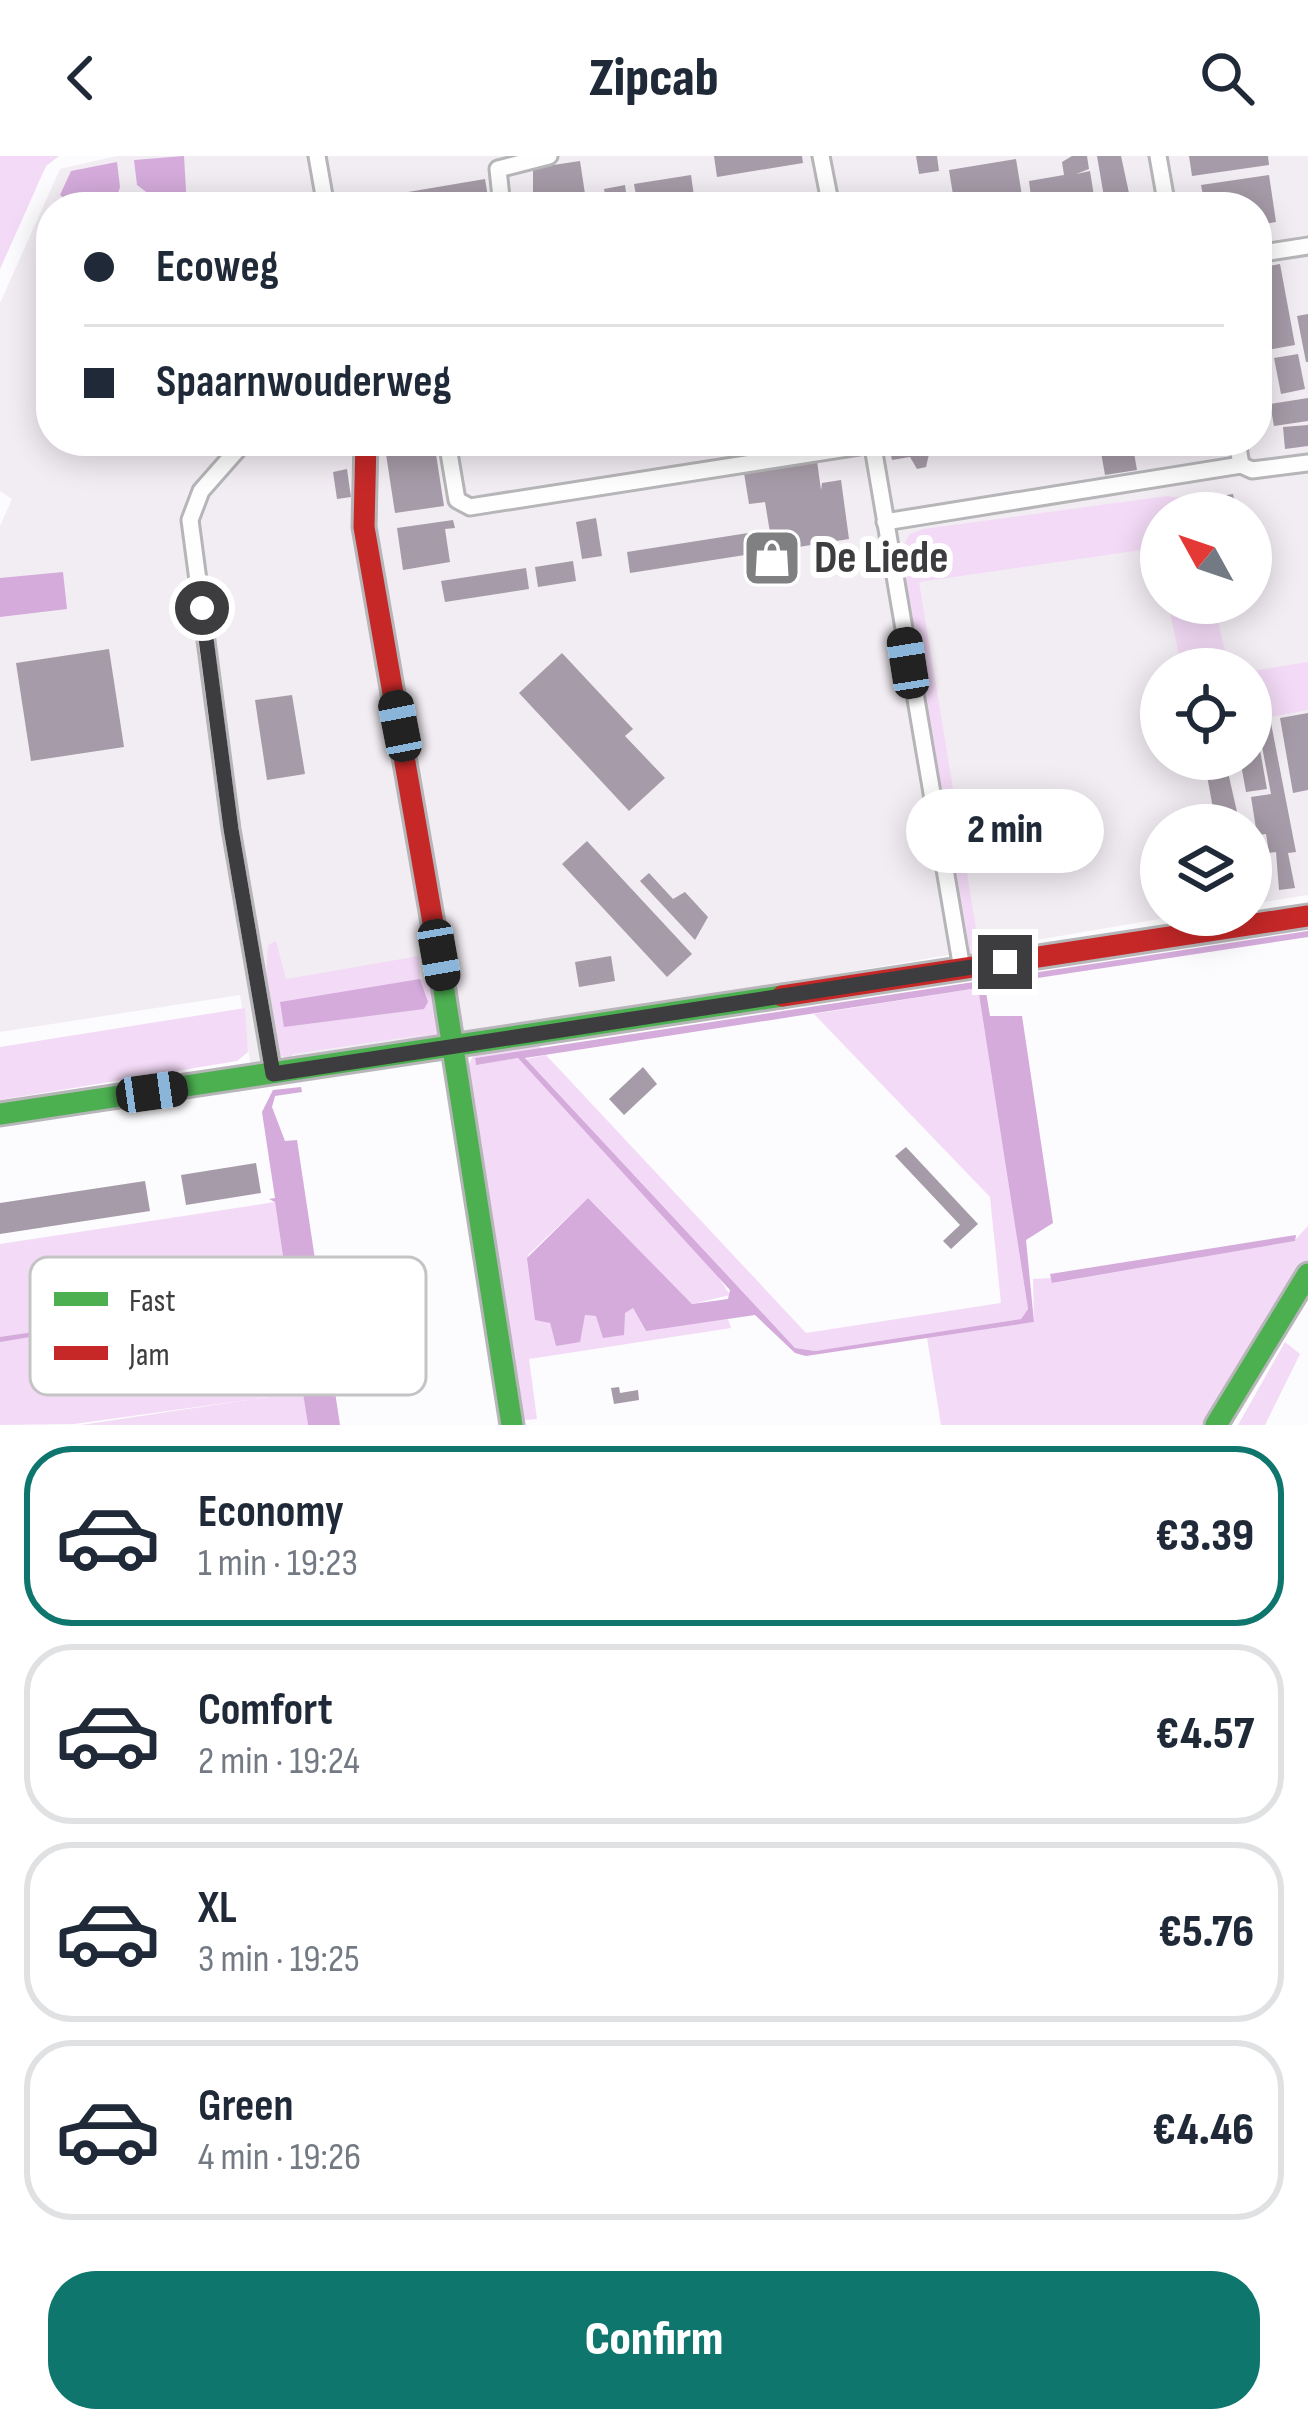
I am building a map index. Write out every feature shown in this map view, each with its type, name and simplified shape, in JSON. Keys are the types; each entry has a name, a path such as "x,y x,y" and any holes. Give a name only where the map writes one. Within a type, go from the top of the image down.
{"street":[{"path":"317,156 323,192"},
{"path":"500,192 498,169 548,156"},
{"path":"821,156 828,192"},
{"path":"1159,156 1165,192"},
{"path":"1272,252 1308,246"},
{"path":"231,456 201,490 190,520 231,829 273,1074"},
{"path":"366,456 364,527 454,1046 512,1425"},
{"path":"450,456 457,500 470,507 786,456"},
{"path":"875,456 962,969"},
{"path":"1240,456 1241,465"},
{"path":"887,536 1241,465 1252,470 1308,463"},
{"path":"0,1114 1308,916"},
{"path":"1216,1425 1308,1274"}],"shaded area":[{"path":"0,156 59,156 46,166 0,269"},
{"name":"De Liede","path":"117,156 1308,156 1308,895 1272,901 1272,804 1140,804 1140,922 468,1037 251,1068 240,995 0,1032 0,526 12,499 0,491 0,303 36,223 36,456 1272,456 1272,192 50,192 60,169"},
{"path":"184,156 186,192 146,192 137,185 134,160"},
{"path":"117,162 118,192 61,192 71,171"},
{"path":"1140,500 1140,550 919,582 977,934 990,957 974,959 966,951 898,554 910,534"},
{"path":"63,572 67,609 0,617 0,578"},
{"path":"1172,624 1219,624 1224,648 1178,648"},
{"path":"1308,662 1308,710 1272,717 1272,668"},
{"path":"1308,931 1308,937 985,986 990,1016 1022,1016 1053,1223 1026,1240 1034,1322 806,1356 795,1353 755,1315 646,1331 633,1308 625,1313 624,1335 603,1338 596,1316 585,1315 580,1342 556,1346 550,1323 535,1320 527,1258 588,1198 692,1304 728,1299 730,1290 518,1058 476,1065 475,1058","holes":["978,988 1028,1309 1021,1319 815,1351 795,1348 525,1058"]},
{"path":"276,941 286,979 419,956 420,979 430,981 434,970 441,1006 438,1032 433,1040 292,1061 429,1034 293,1054 289,1059 278,1054 266,983 268,945","holes":["420,980 423,1009 284,1027"]},
{"path":"420,979 428,1002 424,1009 284,1027 280,1002"},
{"path":"978,988 1028,1309 1021,1319 815,1351 795,1348 526,1059 546,1055 806,1333 1001,1303 990,1197 814,1014"},
{"path":"245,1008 248,1052 237,1061 0,1100 0,1047"},
{"path":"534,1042 543,1049 475,1058 476,1064 518,1058 705,1256 730,1295 692,1304 588,1198 528,1255 535,1319 550,1323 556,1346 585,1315 633,1308 645,1330 728,1319 731,1328 529,1359 537,1419 526,1420 521,1416 468,1066 475,1052"},
{"path":"301,1087 302,1092 275,1096 272,1107 285,1141 297,1140 315,1257 283,1257 275,1202 269,1199 275,1198 262,1112 273,1090"},
{"path":"275,1202 283,1257 30,1257 30,1334 0,1338 0,1244"},
{"path":"1308,1226 1308,1260 1208,1425 941,1425 927,1338 1034,1322 1033,1279 1051,1278 1053,1283 1294,1241"},
{"path":"1296,1235 1295,1241 1052,1283 1050,1274"},
{"path":"30,1333 30,1337 0,1342 0,1337"},
{"path":"30,1336 30,1395 303,1395 308,1425 81,1425 275,1396 74,1424 0,1425 0,1341"},
{"path":"1285,1342 1300,1354 1265,1425 1238,1425"},
{"path":"303,1395 335,1395 340,1425 308,1425"}],"building":[{"path":"714,156 802,156 803,163 717,177"},
{"path":"916,156 937,156 939,171 919,174"},
{"path":"1087,156 1089,169 1076,174 1090,171 1093,192 1030,192 1029,181 1064,175 1062,162"},
{"path":"1097,156 1121,156 1129,192 1103,192"},
{"path":"1189,156 1268,156 1269,165 1192,176"},
{"path":"1016,159 1021,192 953,192 949,170"},
{"path":"580,161 585,192 533,192 533,168"},
{"path":"691,175 693,192 635,192 634,184"},
{"path":"1269,175 1272,192 1202,192 1201,185"},
{"path":"485,179 487,192 408,192"},
{"path":"625,185 626,192 604,192"},
{"path":"1280,264 1295,345 1272,349 1272,265"},
{"path":"1308,314 1308,362 1306,362 1297,316"},
{"path":"1298,354 1305,389 1281,394 1274,358"},
{"path":"1308,398 1308,421 1274,426 1272,404"},
{"path":"1308,425 1308,446 1285,449 1283,427"},
{"path":"386,456 436,456 444,506 395,513"},
{"path":"891,456 929,456 926,467 917,469 910,457 892,460"},
{"path":"1102,456 1135,456 1137,470 1105,475"},
{"path":"817,461 821,490 822,483 841,480 849,539 773,551 765,502 749,504 744,473"},
{"path":"347,469 351,497 337,499 333,472"},
{"path":"596,518 602,556 582,559 576,522"},
{"path":"453,520 455,528 445,529 450,562 403,570 397,528"},
{"path":"767,530 770,551 630,573 627,552"},
{"path":"573,561 576,581 538,587 535,567"},
{"path":"526,568 529,589 445,602 441,581"},
{"path":"109,649 124,747 31,761 16,663"},
{"path":"562,653 633,729 625,736 665,778 629,811 519,693"},
{"path":"292,695 305,774 267,780 255,700"},
{"path":"1308,713 1308,790 1293,793 1280,718"},
{"path":"1272,728 1296,852 1288,853 1295,888 1279,890 1276,852 1272,853 1272,804 1252,804 1251,797 1271,794"},
{"path":"1208,780 1230,780 1235,804 1212,804"},
{"path":"1244,780 1265,780 1267,789 1246,792"},
{"path":"587,841 692,954 667,977 562,864"},
{"path":"649,873 673,899 685,892 708,917 695,940 640,881"},
{"path":"611,956 615,981 579,987 575,962"},
{"path":"643,1067 657,1084 624,1115 609,1099"},
{"path":"906,1147 978,1224 951,1249 943,1241 960,1225 895,1156"},
{"path":"256,1163 261,1193 186,1205 181,1175"},
{"path":"145,1181 150,1211 0,1234 0,1203"},
{"path":"619,1387 620,1393 638,1390 639,1400 614,1404 611,1388"}],"traffic: fast":[{"path":"437,946 512,1425"},
{"path":"0,1114 782,996"},
{"path":"1216,1425 1308,1274"}],"traffic: jam":[{"path":"366,456 364,527 437,946"},
{"path":"782,996 1308,916"}],"place":[{"name":"De Liede","path":"772,558"}],"route":[{"path":"202,608 231,829 273,1074 1005,962"}]}
